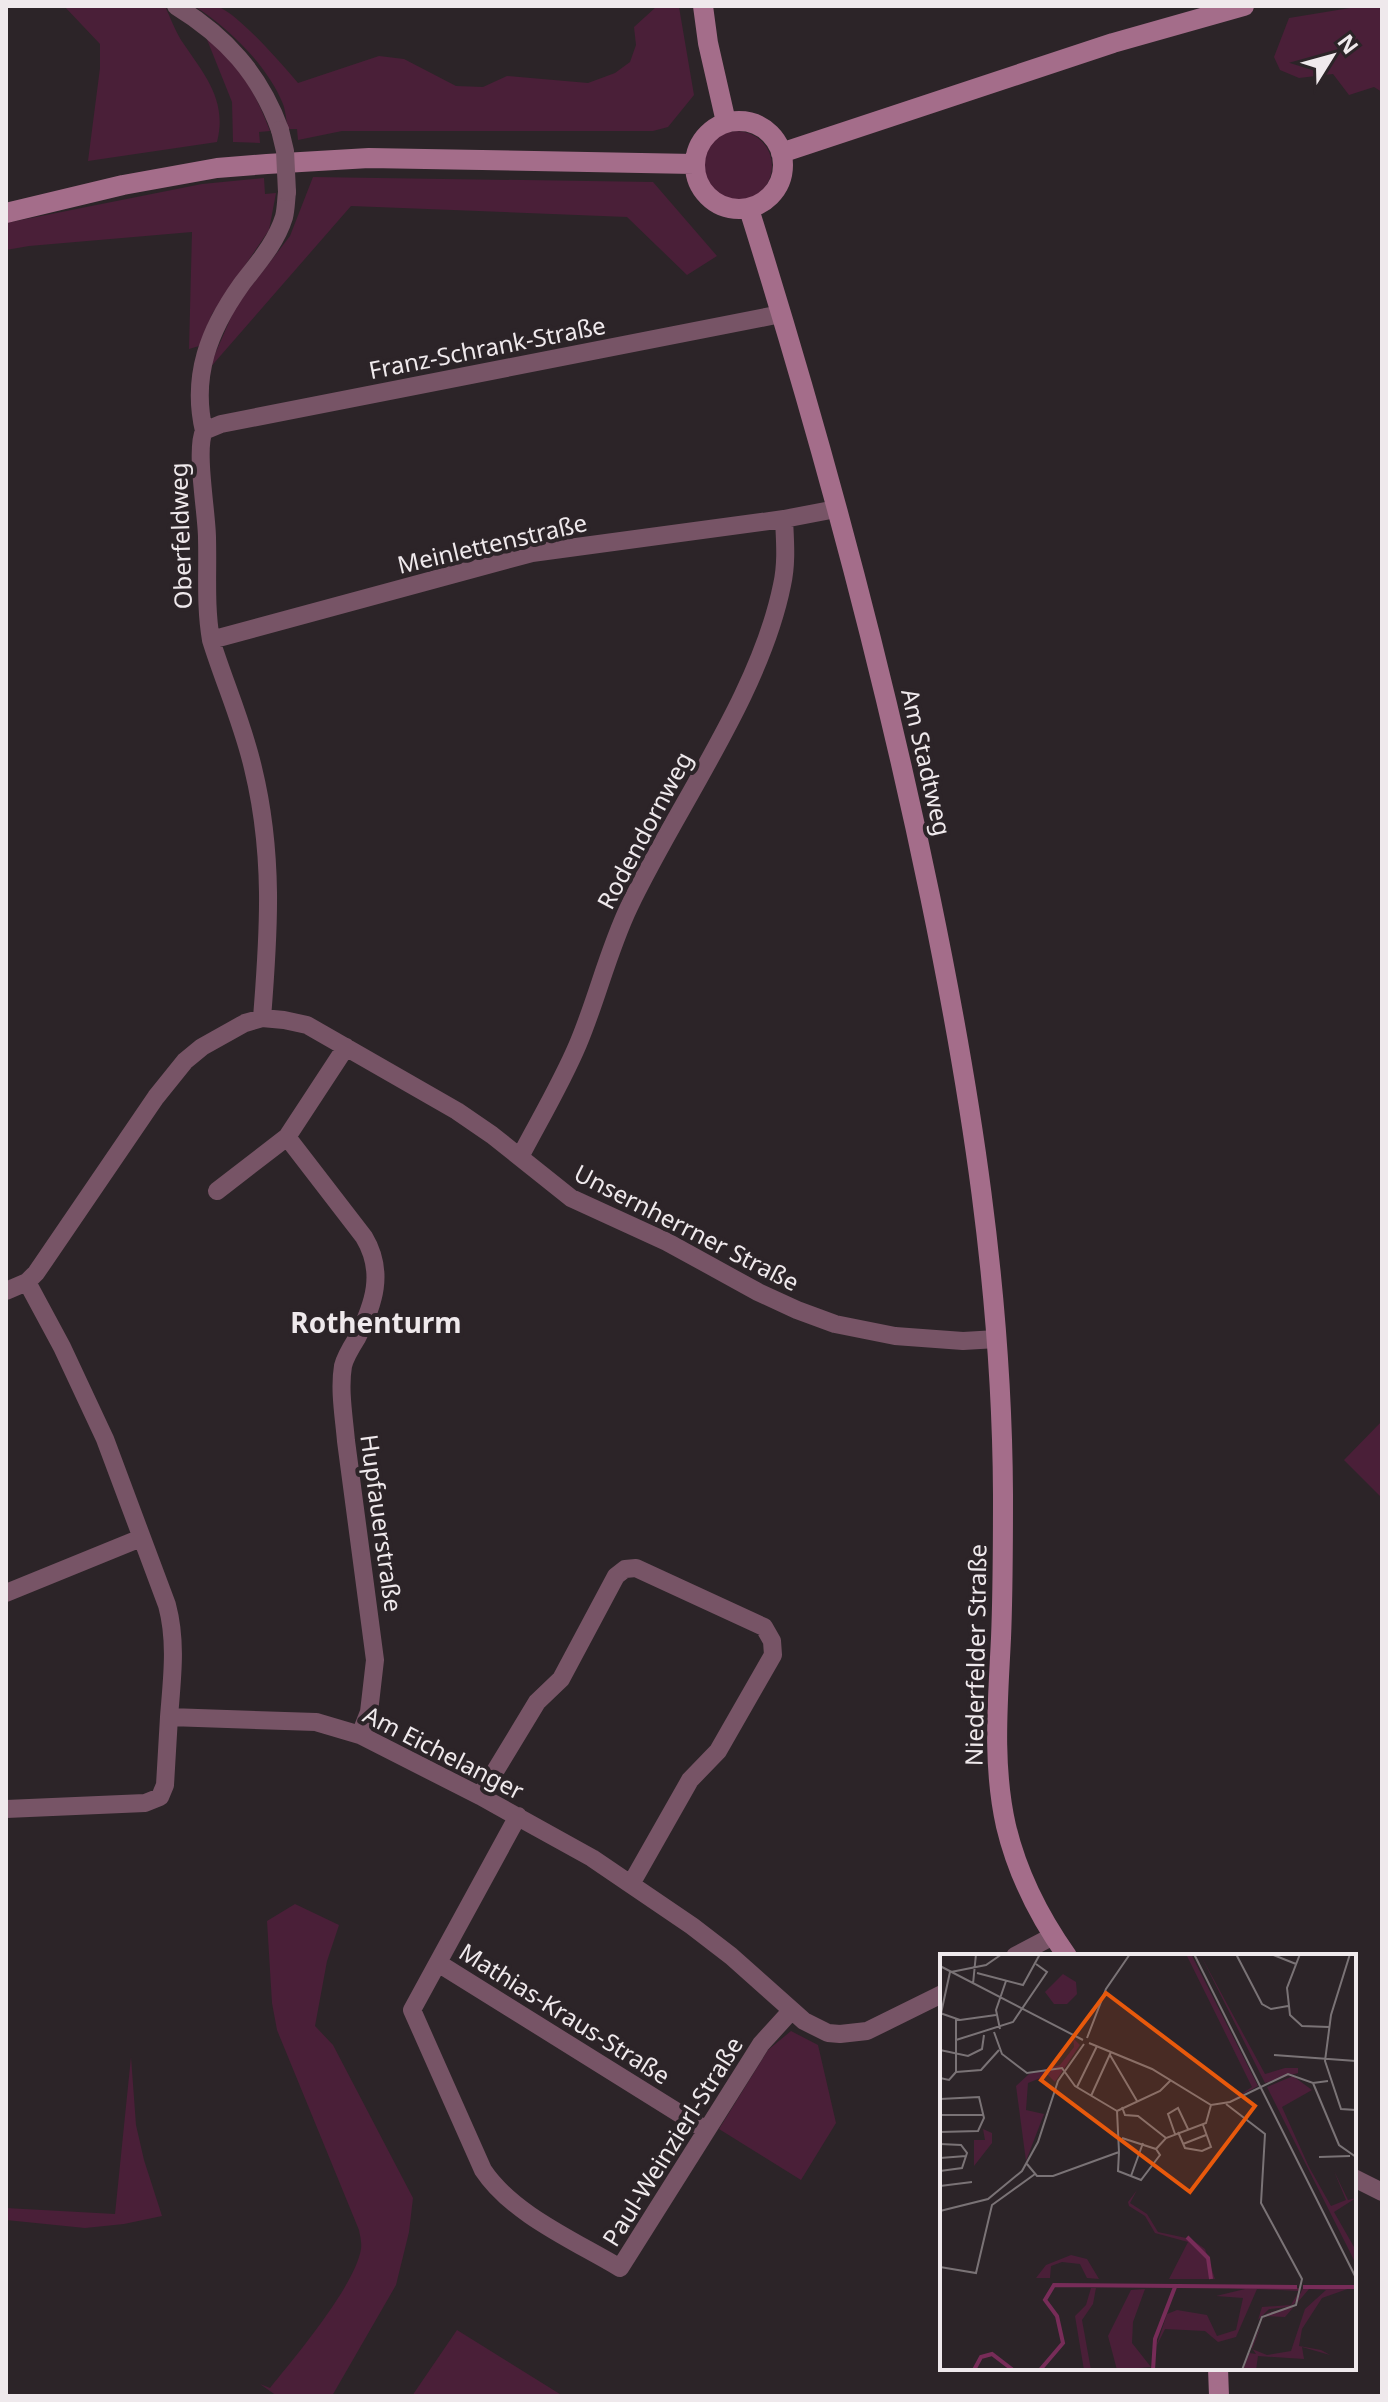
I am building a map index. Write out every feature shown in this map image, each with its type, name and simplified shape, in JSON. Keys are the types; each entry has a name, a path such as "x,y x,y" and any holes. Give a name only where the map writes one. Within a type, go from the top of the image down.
{"street":[{"name":"Oberfeldweg","path":"176,6 224,40 244,61 264,91 285,151 287,192 284,217 274,239 227,307 206,349 200,368 198,392 204,431 201,447 207,540 206,600 211,640 253,766 268,858 270,912 262,1018"},
{"path":"703,6 726,122"},
{"path":"781,153 1084,52 1244,6"},
{"path":"741,121 757,125 772,135 781,153 783,170 778,186 765,202 749,209 729,209 711,201 696,181 694,164 697,149 703,138 726,122 741,121"},
{"path":"6,213 123,185 217,168 267,164 369,158 694,164"},
{"name":"Am Stadtweg","path":"749,209 836,509 890,715 939,942 981,1184 997,1339"},
{"name":"Franz-Schrank-Straße","path":"204,431 221,424 781,314"},
{"name":"Meinlettenstraße","path":"211,640 532,553 784,519 836,509"},
{"name":"Rodendornweg","path":"520,1157 579,1043 610,950 627,910 753,669 772,623 783,583 784,519"},
{"path":"6,1291 27,1282 36,1273 156,1097 185,1061 245,1023 262,1018"},
{"name":"Unsernherrner Straße","path":"262,1018 307,1025 457,1111 571,1198 667,1242 797,1310 835,1324 895,1336 963,1341 997,1339"},
{"path":"217,1191 287,1137 346,1047"},
{"name":"Hupfauerstraße","path":"287,1137 373,1253 376,1271 365,1322 343,1364 343,1406 375,1660 369,1712 360,1735"},
{"path":"6,1809 145,1803 160,1797 165,1785 174,1651 172,1626 105,1439 62,1347 27,1282"},
{"name":"Niederfelder Straße","path":"997,1339 1003,1496 1003,1595 997,1730 1000,1793 1019,1866 1053,1936 1066,1954"},
{"path":"6,1593 141,1538"},
{"path":"480,1796 537,1702 561,1679 616,1576 625,1569 636,1568 764,1627 772,1641 773,1655 718,1751 690,1780 631,1884"},
{"name":"Am Eichelanger","path":"169,1717 316,1722 360,1735 518,1816 592,1858 731,1956 804,2021 828,2033 855,2033 883,2024 940,1995"},
{"name":"Paul-Weinzierl-Straße","path":"518,1816 412,2010 483,2170 496,2189 516,2205 620,2268 761,2044 791,2011"},
{"path":"1019,1954 1053,1936"},
{"name":"Mathias-Kraus-Straße","path":"438,1963 706,2130"},
{"path":"1356,2179 1382,2192"},
{"path":"1218,2370 1219,2396"}],"shaded area":[{"path":"64,6 165,6 216,100 220,127 217,142 88,161 100,68 100,44"},
{"path":"194,6 216,6 228,12 260,41 298,83 379,56 404,59 456,86 483,87 507,76 588,83 615,73 630,62 636,45 634,27 656,7 679,7 694,95 668,127 653,131 342,131 298,140 297,129 288,129 283,104 268,76 233,36"},
{"path":"1362,6 1382,6 1382,92 1374,87 1349,95 1333,74 1299,78 1280,70 1274,57 1289,18"},
{"path":"206,37 237,68 258,103 270,131 259,132 260,143 233,142 232,102"},
{"path":"744,131 766,146 772,166 770,180 762,191 751,199 730,201 712,191 704,180 702,159 712,141 723,133"},
{"path":"313,177 653,182 717,256 687,275 627,217 351,206 208,370 236,306 290,236"},
{"path":"264,178 265,194 276,193 269,230 212,314 199,346 189,349 192,232 6,250 6,223 202,184"},
{"path":"1382,1421 1382,1498 1344,1460"},
{"path":"295,1904 339,1925 327,1961 315,2026 333,2045 413,2198 409,2232 396,2285 332,2396 277,2396 260,2384 270,2388 323,2321 348,2282 361,2246 359,2230 277,2030 272,2003 267,1921"},
{"path":"791,2031 818,2045 836,2123 801,2180 719,2129 768,2050"},
{"path":"131,2057 136,2125 162,2216 85,2228 6,2220 6,2208 115,2214"},
{"path":"457,2330 563,2396 412,2396"}],"district":[{"name":"Rothenturm","path":"376,1322"}]}
